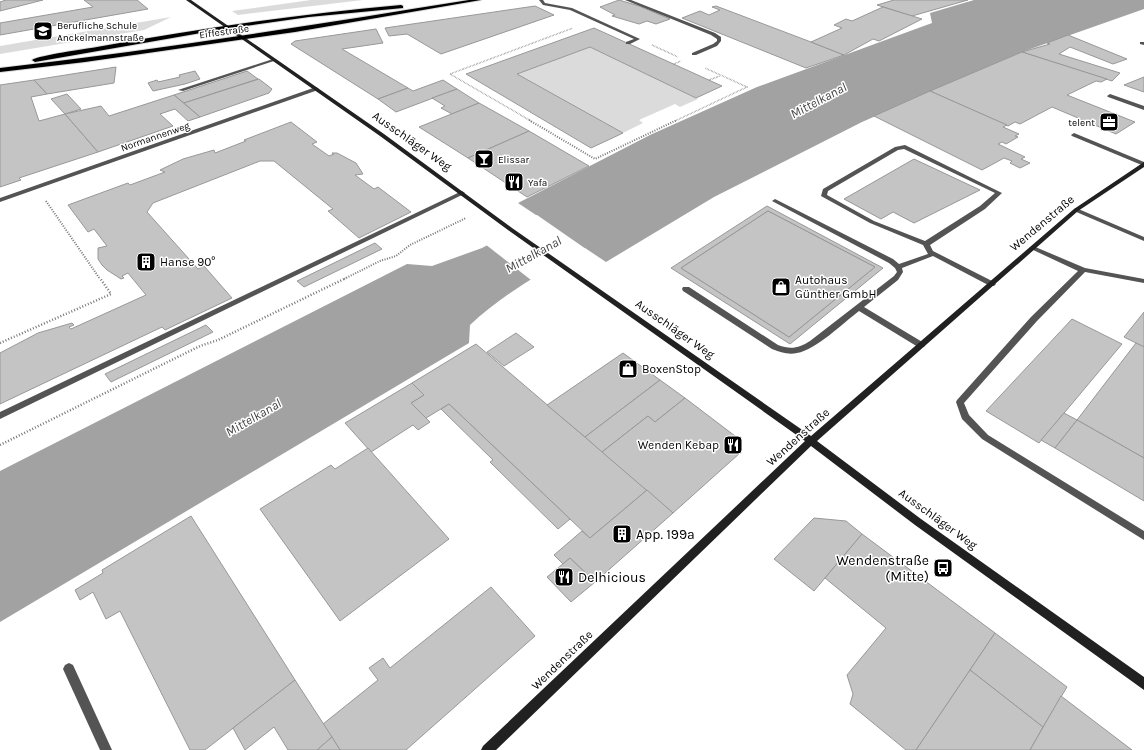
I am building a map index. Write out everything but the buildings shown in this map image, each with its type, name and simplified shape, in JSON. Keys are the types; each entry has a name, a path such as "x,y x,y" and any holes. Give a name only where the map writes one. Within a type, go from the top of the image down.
{"main road":[{"name":"Eiffestraße","path":"0,70 85,60 366,20 478,0"},
{"name":"Eiffestraße","path":"0,67 126,42 227,27 363,10 449,4"}],"street":[{"name":"Ausschläger Weg","path":"188,0 316,89 510,229 811,441 918,522 1144,684"},
{"path":"541,0 544,4 571,9 638,39"},
{"path":"627,0 713,34 719,38 716,45 694,54"},
{"path":"628,43 638,39"},
{"path":"181,90 275,60"},
{"name":"Normannenweg","path":"0,200 316,89"},
{"path":"1110,96 1144,108"},
{"path":"1074,135 1144,164"},
{"path":"926,244 939,234 989,204 999,193 905,147 897,148 825,190 824,196 907,238 926,244 930,252 933,254 992,284"},
{"name":"Wendenstraße","path":"487,750 811,441 1076,210 1144,164"},
{"path":"0,416 462,193"},
{"path":"686,289 775,347 784,351 798,350 809,345 859,307 896,278 900,272 898,267 891,261 775,201"},
{"path":"1076,210 1144,239"},
{"path":"1033,248 1083,270 1144,281"},
{"path":"898,267 933,254"},
{"path":"1083,270 1034,319 960,402 965,416 985,437 1144,536"},
{"path":"859,307 921,345"},
{"path":"69,669 106,750"}],"path":[{"path":"594,20 450,74 595,159 747,87 699,66"},
{"path":"638,39 685,60"},
{"path":"709,80 721,75"},
{"path":"0,343 111,294 37,187"},
{"path":"0,445 200,346 218,340 380,261 393,258 405,252 410,245 450,225"}],"shaded area":[{"path":"311,0 363,0 238,15 232,11"},
{"path":"171,17 144,30 0,54 0,46"},
{"path":"590,47 698,99 680,107 675,104 639,120 643,123 623,133 517,74"}],"water":[{"name":"Mittelkanal","path":"974,0 1144,0 1144,9 1022,52 862,122 714,197 606,262 585,248 525,283 483,313 470,325 469,343 0,622 0,471 407,264 432,266 482,248 539,217 518,203 650,135 757,87 932,23 930,13"}],"pier":[{"path":"537,215 586,249 531,280 485,244"}],"place":[{"name":"Berufliche Schule Anckelmannstraße","path":"43,31"},
{"name":"telent","path":"1109,122"},
{"name":"Elissar","path":"484,159"},
{"name":"Yafa","path":"514,182"},
{"name":"Hanse 90°","path":"146,262"},
{"name":"Autohaus Günther GmbH","path":"781,287"},
{"name":"BoxenStop","path":"628,369"},
{"name":"Wenden Kebap","path":"733,445"},
{"name":"App. 199a","path":"622,534"},
{"name":"Wendenstraße (Mitte)","path":"943,568"},
{"name":"Delhicious","path":"564,577"}]}
